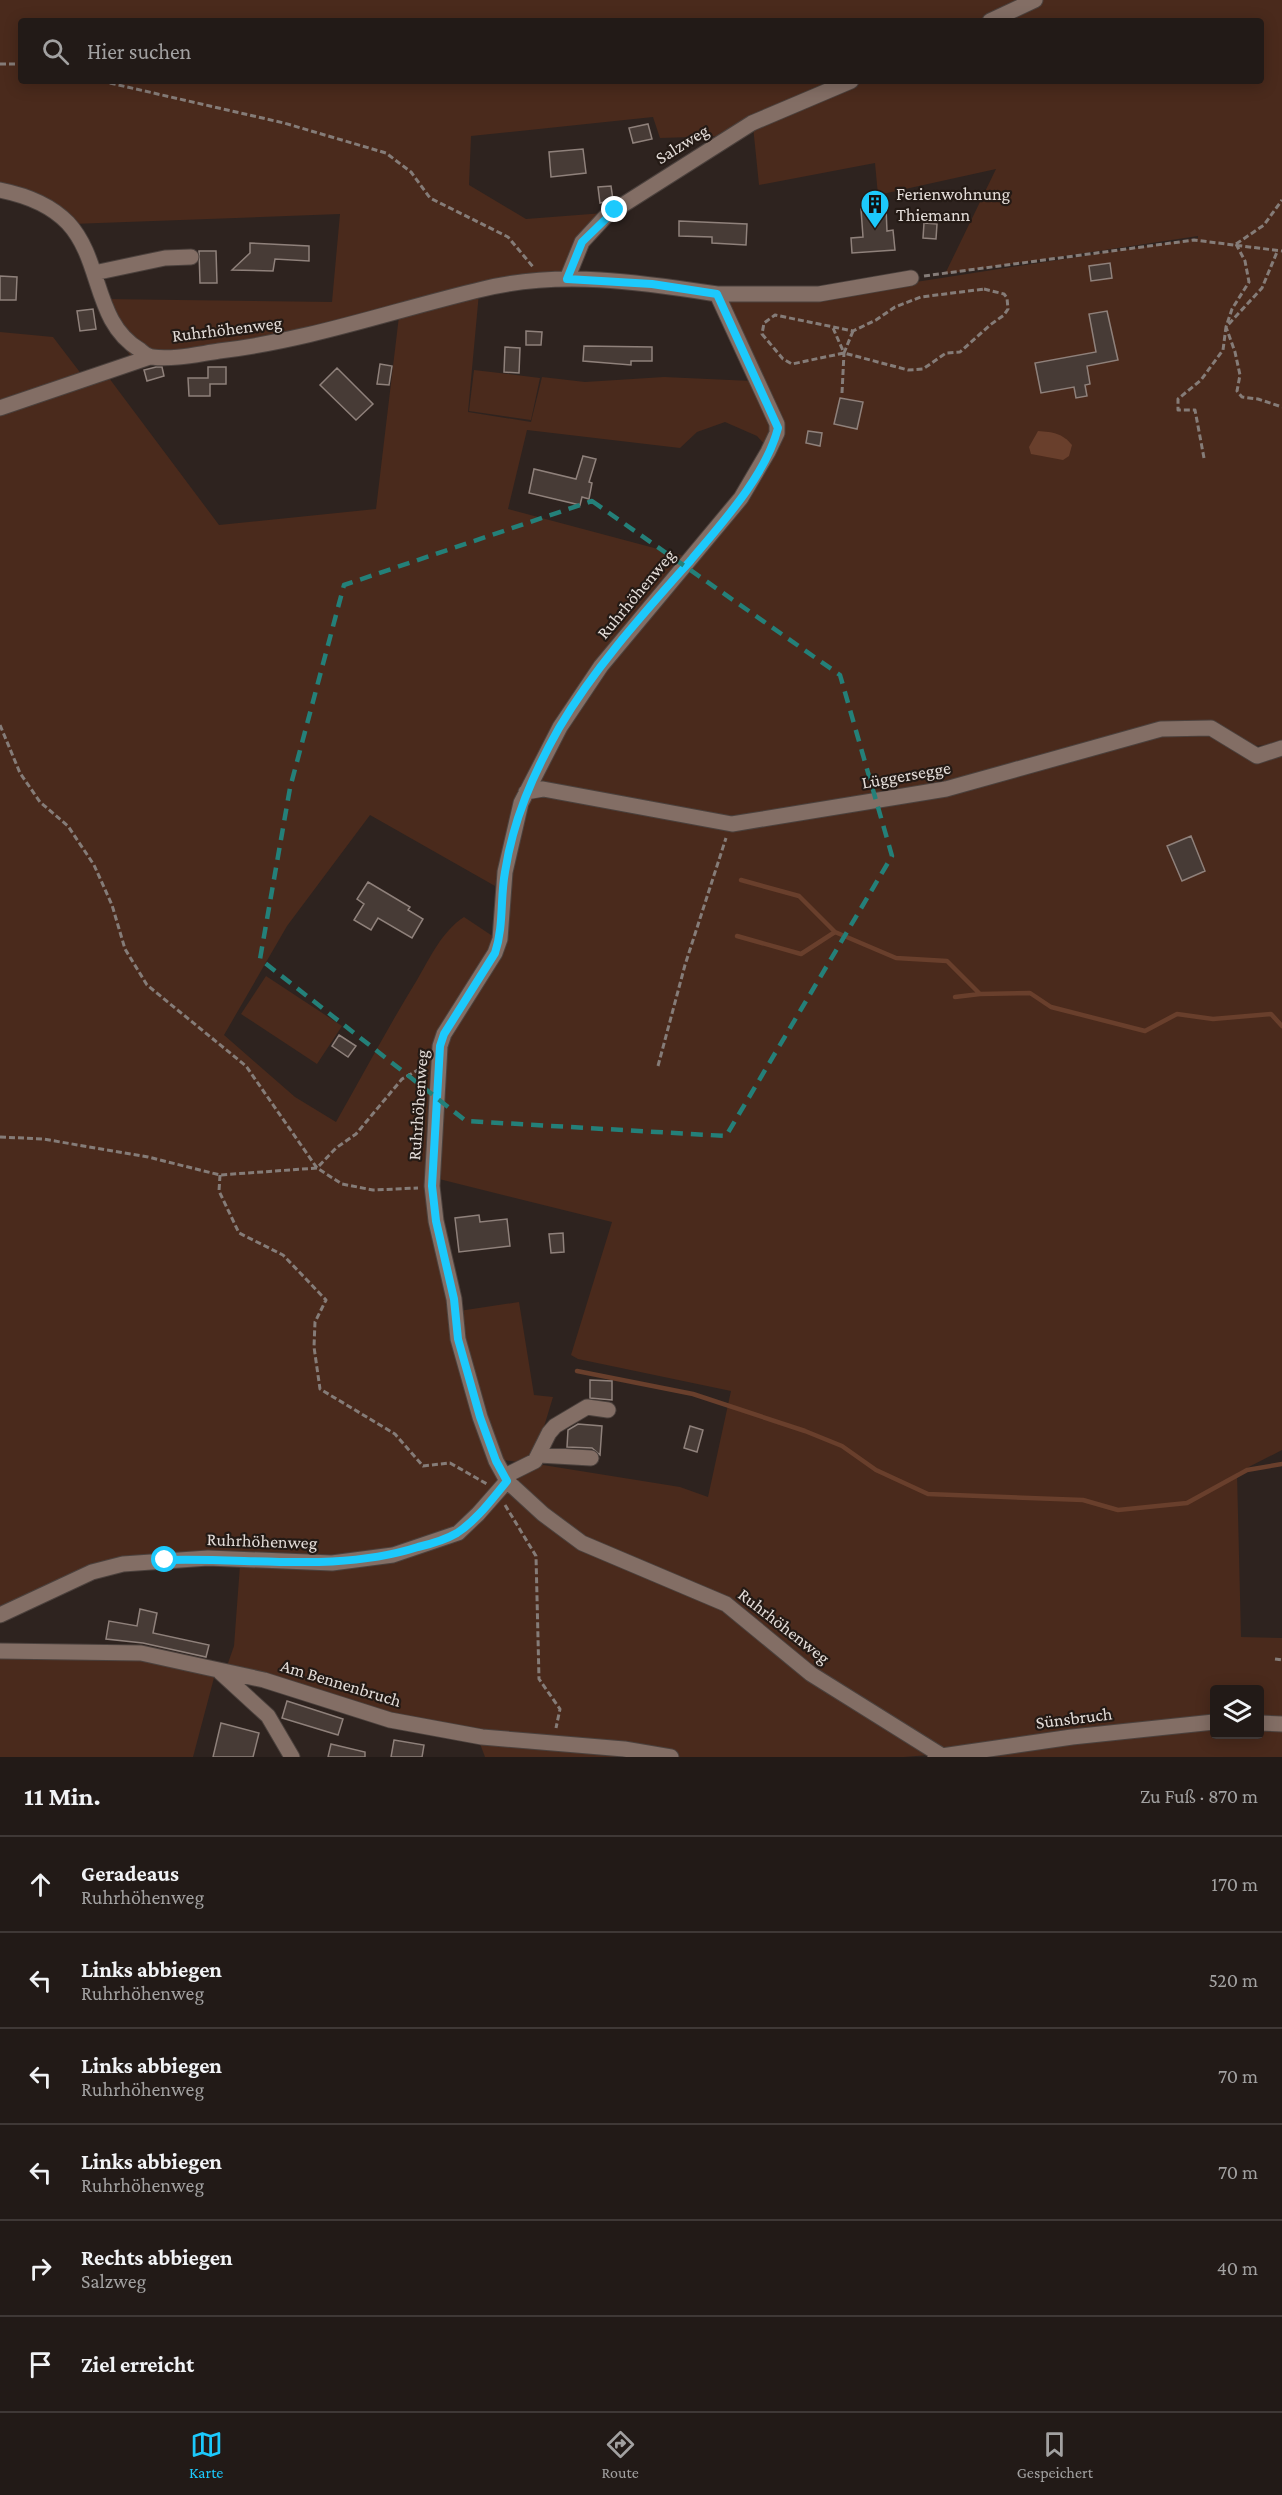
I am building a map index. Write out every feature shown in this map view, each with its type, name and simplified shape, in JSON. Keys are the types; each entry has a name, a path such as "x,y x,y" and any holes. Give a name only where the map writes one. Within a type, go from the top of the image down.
{"street":[{"path":"996,18 1035,0"},
{"name":"Salzweg","path":"567,279 582,242 608,215 752,123 844,84"},
{"name":"Ruhrhöhenweg","path":"0,190 36,200 53,210 77,235 94,273 113,326 130,345 150,357"},
{"path":"94,273 165,258 191,257"},
{"path":"717,294 819,294 911,278"},
{"name":"Ruhrhöhenweg","path":"0,408 150,357 189,355 275,344 484,288 543,279 567,279 652,284 717,294 777,424 777,434 741,498 601,666 560,727 526,792 505,872 500,939 495,953 444,1034 438,1064 432,1186 436,1221 454,1299 458,1339 480,1417 503,1483 582,1543 726,1604 811,1674 939,1757"},
{"name":"Lüggersegge","path":"526,792 543,789 732,824 946,789 1161,729 1210,728 1257,756 1282,748"},
{"path":"503,1483 535,1461 555,1426 587,1407 608,1410"},
{"path":"539,1455 591,1458"},
{"name":"Ruhrhöhenweg","path":"0,1615 92,1572 123,1564 208,1558 332,1563 393,1555 458,1533 503,1483"},
{"name":"Am Bennenbruch","path":"0,1651 141,1653 264,1680 390,1720 482,1737 553,1742 671,1757"},
{"path":"220,1672 268,1716 292,1757"},
{"name":"Sünsbruch","path":"939,1757 1083,1736 1210,1723"},
{"path":"1264,1723 1282,1724"}],"path":[{"path":"0,64 18,64"},
{"path":"114,84 284,123 386,153 411,172 430,198 508,237 543,279"},
{"path":"1236,244 1264,225 1282,200"},
{"path":"911,278 1144,244 1194,240 1282,252"},
{"path":"1204,458 1195,410 1178,410 1178,399 1201,380 1223,350 1226,327 1232,309 1249,282 1245,261 1236,244"},
{"path":"1226,327 1262,288 1277,251"},
{"path":"984,289 1004,294 1009,302 1004,315 968,346 960,352 946,353 924,369 908,370 844,353 792,364 776,352 762,334 764,323 775,315 853,331 876,320 895,307 921,297 984,289"},
{"path":"1226,327 1235,352 1239,375 1237,391 1242,397 1258,399 1282,407"},
{"path":"833,328 844,353"},
{"path":"842,393 844,353 853,331"},
{"path":"0,725 20,773 40,802 68,826 94,865 112,904 125,949 147,985 246,1066 317,1168 342,1184 373,1190 432,1186"},
{"path":"658,1066 685,965 732,824"},
{"path":"0,1137 42,1139 148,1157 220,1175 317,1168 336,1148 356,1134 402,1079 420,1067 438,1064"},
{"path":"220,1175 219,1191 239,1233 283,1255 326,1300 315,1322 314,1347 320,1389 395,1434 423,1466 450,1463 479,1477 503,1483 536,1556 539,1679 560,1709 553,1742"},
{"path":"1275,1659 1282,1660"}],"highlighted area":[{"path":"592,501 840,675 892,856 726,1136 466,1121 260,959 290,788 344,585"}],"shaded area":[{"path":"0,0 1026,0 989,18 18,18 18,84 839,84 723,136 660,138 653,117 471,136 469,185 526,219 604,213 564,277 346,324 132,359 108,317 102,299 332,302 340,214 72,224 0,190"},
{"path":"1039,0 1282,0 1282,744 1253,746 1210,724 1161,727 1066,752 1065,755 1161,730 1212,731 1249,755 1282,748 1282,1450 1237,1473 1241,1637 1282,1638 1282,1722 1264,1720 1264,1685 1210,1685 1210,1720 1026,1739 942,1754 904,1757 485,1757 479,1741 264,1677 226,1669 234,1646 240,1565 159,1563 89,1567 0,1607 0,403 103,370 219,525 376,509 399,316 479,293 468,412 531,422 542,377 585,382 664,377 752,381 775,426 768,448 757,436 725,422 697,432 680,448 527,430 508,509 688,557 596,667 555,726 517,801 495,886 370,815 287,926 224,1035 295,1097 336,1122 443,937 464,917 494,937 492,948 482,967 441,1035 430,1188 448,1282 456,1340 495,1462 506,1482 519,1495 580,1545 725,1608 758,1637 765,1633 746,1615 725,1601 606,1552 572,1535 542,1512 506,1477 543,1465 680,1487 708,1497 731,1391 578,1359 571,1355 612,1222 435,1178 445,1036 500,950 505,922 503,898 506,875 525,800 562,730 603,667 748,494 774,449 780,424 727,311 725,297 820,297 1198,238 1198,236 945,274 996,169 878,195 875,163 759,185 753,126 851,84 1264,84 1264,18 1004,18"},
{"path":"0,332 53,337 82,375 0,401"},
{"path":"474,370 540,378 531,420 469,411"},
{"path":"1038,431 1053,433 1065,438 1072,445 1069,456 1063,460 1031,454 1029,447"},
{"path":"266,976 342,1026 317,1064 241,1014"},
{"path":"519,1302 534,1395 553,1397 543,1430 529,1459 517,1462 498,1459 472,1373 459,1311"},
{"path":"0,1656 140,1657 215,1674 193,1757 0,1757"},
{"path":"1210,1725 1210,1739 1264,1739 1264,1725 1282,1727 1282,1757 957,1757"}],"building":[{"path":"648,124 652,139 633,143 629,128"},
{"path":"583,149 586,173 551,177 549,152"},
{"path":"611,186 613,200 600,203 598,187"},
{"name":"Ferienwohnung Thiemann","path":"886,208 887,231 893,230 895,250 852,253 851,238 863,237 861,209"},
{"path":"679,221 747,224 746,245 712,243 712,237 679,236"},
{"path":"924,223 937,224 936,239 923,238"},
{"path":"250,243 309,246 309,261 275,259 273,271 232,270 250,253"},
{"path":"199,251 216,251 217,283 200,283"},
{"path":"1110,263 1112,278 1091,281 1089,266"},
{"path":"0,276 17,277 16,300 0,300"},
{"path":"93,309 96,329 80,331 77,311"},
{"path":"1107,311 1118,360 1087,366 1090,384 1085,385 1087,396 1076,398 1074,387 1041,393 1035,363 1096,352 1089,314"},
{"path":"526,331 542,332 541,345 526,345"},
{"path":"584,346 652,347 652,361 631,361 631,365 583,361"},
{"path":"505,347 520,348 519,373 504,372"},
{"path":"380,364 392,366 389,385 377,384"},
{"path":"162,367 164,376 147,381 144,370"},
{"path":"208,367 226,367 226,384 210,384 210,396 189,396 188,378 208,378"},
{"path":"337,368 373,404 356,420 320,385"},
{"path":"840,398 863,402 857,429 834,424"},
{"path":"808,431 822,433 820,446 806,443"},
{"path":"583,456 596,459 589,482 592,483 589,499 582,497 580,505 529,493 534,469 576,479"},
{"path":"1191,836 1205,871 1182,881 1167,846"},
{"path":"368,882 410,907 408,910 423,919 412,938 378,918 371,930 354,920 364,904 357,899"},
{"path":"339,1035 356,1046 348,1057 332,1046"},
{"path":"479,1215 480,1222 507,1219 510,1246 459,1252 455,1218"},
{"path":"563,1233 564,1252 551,1253 549,1234"},
{"path":"590,1380 612,1381 612,1400 590,1398"},
{"path":"578,1424 602,1426 600,1455 592,1448 567,1447 568,1430"},
{"path":"690,1426 703,1430 697,1452 684,1448"},
{"path":"140,1609 157,1613 153,1633 209,1645 206,1657 143,1643 106,1639 109,1621 137,1626"},
{"path":"287,1701 343,1719 338,1735 282,1718"},
{"path":"221,1723 259,1733 253,1757 213,1757"},
{"path":"394,1740 424,1745 422,1757 391,1757"},
{"path":"331,1744 365,1752 365,1757 328,1757"}],"waterway":[{"path":"741,880 799,896 835,932 896,958 947,961 980,994 1030,993 1051,1007 1145,1031 1177,1014 1213,1019 1271,1014 1282,1026"},
{"path":"737,936 801,954 835,932"},
{"path":"955,997 980,994"},
{"path":"577,1371 693,1394 805,1431 842,1446 876,1470 928,1494 1083,1500 1118,1510 1187,1503 1247,1470 1282,1464"}],"place":[{"name":"Ferienwohnung Thiemann","path":"875,230"}],"route":[{"path":"165,1560 208,1558 332,1563 393,1555 458,1533 507,1481 496,1461 480,1417 458,1339 454,1299 436,1221 432,1186 440,1046 444,1034 495,953 500,939 505,872 521,803 560,727 601,666 741,498 758,471 778,428 717,294 652,284 567,279 582,242 615,210"}]}
